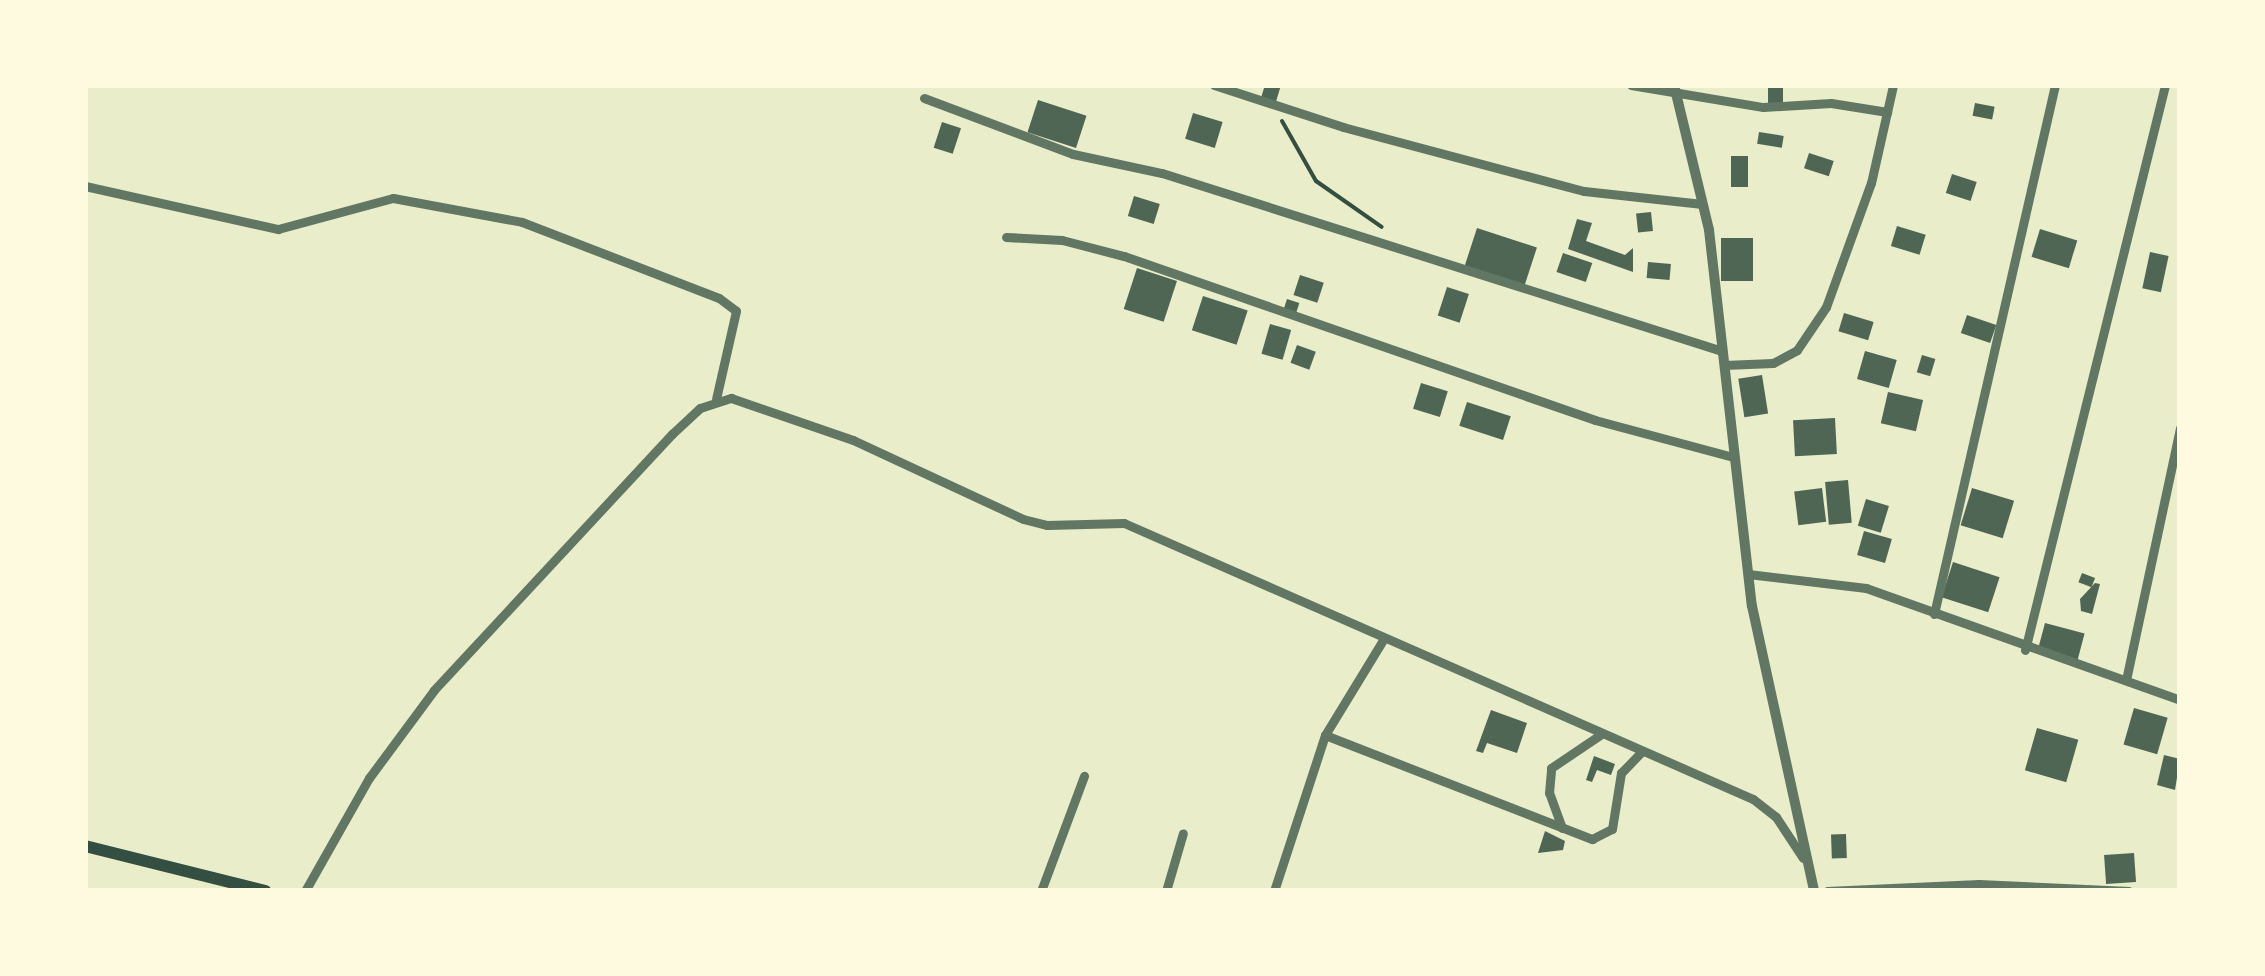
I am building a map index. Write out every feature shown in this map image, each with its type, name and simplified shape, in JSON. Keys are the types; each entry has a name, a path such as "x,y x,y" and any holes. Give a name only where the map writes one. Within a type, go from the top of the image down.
{"main road":[{"path":"85,846 265,891"}],"street":[{"path":"1214,85 1276,108 1584,191 1702,204"},
{"path":"1631,85 1887,112"},
{"path":"1724,365 1773,362 1797,350 1826,307 1865,201 1892,85"},
{"path":"1934,614 2055,85"},
{"path":"2025,650 2165,85"},
{"path":"1675,90 1702,204 1748,574 1803,858 1814,891"},
{"path":"924,98 1073,154 1162,173 1722,351"},
{"path":"85,186 278,229 393,198 522,222 719,298 736,311 716,400 610,498 402,727 305,891"},
{"path":"1006,237 1062,240 1124,256 1595,420 1734,457"},
{"path":"716,400 756,404 853,440 1022,519 1046,525 1124,523 1753,800 1776,816 1803,858"},
{"path":"2126,680 2180,428"},
{"path":"1748,574 1829,580 1934,614 2025,650 2179,695"},
{"path":"1274,891 1325,735 1384,640"},
{"path":"1325,735 1592,838 1608,835 1621,773 1640,752"},
{"path":"1562,828 1550,793 1552,768 1600,735"},
{"path":"1041,891 1084,776"},
{"path":"1166,891 1182,834"},
{"path":"1827,891 1979,884 2129,891"}],"path":[{"path":"1276,108 1316,181 1391,231"}],"building":[{"path":"1265,85 1281,85 1275,105 1260,101"},
{"path":"1768,85 1783,85 1783,109 1768,109"},
{"path":"1038,100 1087,116 1076,148 1027,132"},
{"path":"1975,103 1995,107 1992,120 1973,116"},
{"path":"1193,113 1223,122 1215,148 1185,139"},
{"path":"942,122 961,128 953,154 934,148"},
{"path":"1759,132 1784,136 1782,148 1757,144"},
{"path":"1809,153 1834,161 1829,176 1804,168"},
{"path":"1731,156 1748,156 1748,187 1731,187"},
{"path":"1952,174 1977,182 1971,201 1946,193"},
{"path":"1134,196 1160,204 1154,224 1128,216"},
{"path":"1651,212 1653,231 1638,232 1636,214"},
{"path":"1577,219 1592,223 1586,241 1625,255 1633,248 1633,272 1568,249"},
{"path":"1897,226 1926,235 1920,255 1891,246"},
{"path":"1477,228 1537,247 1525,286 1465,266"},
{"path":"2040,229 2077,240 2069,268 2032,257"},
{"path":"1721,238 1753,238 1753,281 1721,281"},
{"path":"2150,252 2169,256 2161,292 2142,288"},
{"path":"1563,253 1592,263 1586,282 1556,272"},
{"path":"1648,262 1671,264 1670,280 1647,278"},
{"path":"1137,268 1177,281 1164,322 1124,309"},
{"path":"1300,275 1324,283 1317,303 1294,295"},
{"path":"1447,287 1469,294 1460,323 1438,316"},
{"path":"1203,296 1248,311 1237,345 1192,330"},
{"path":"1287,299 1299,303 1296,313 1284,309"},
{"path":"1844,313 1874,322 1868,340 1838,331"},
{"path":"1967,315 1996,325 1990,343 1961,333"},
{"path":"1270,324 1291,330 1283,360 1261,354"},
{"path":"1297,345 1316,352 1309,370 1291,363"},
{"path":"1865,351 1897,360 1889,388 1857,379"},
{"path":"1922,355 1935,359 1930,376 1917,372"},
{"path":"1762,375 1768,414 1744,417 1738,379"},
{"path":"1421,383 1448,391 1440,417 1413,409"},
{"path":"1888,392 1923,400 1916,431 1881,423"},
{"path":"1467,402 1511,416 1503,440 1459,426"},
{"path":"1835,418 1837,454 1795,456 1793,420"},
{"path":"1848,480 1852,523 1829,525 1825,482"},
{"path":"1822,488 1826,522 1798,525 1794,491"},
{"path":"1972,488 2014,501 2003,538 1961,525"},
{"path":"1866,499 1889,506 1881,533 1858,526"},
{"path":"1864,531 1892,539 1885,563 1857,555"},
{"path":"1953,562 2000,577 1988,612 1942,597"},
{"path":"2082,573 2095,578 2091,587 2078,582"},
{"path":"2095,583 2100,584 2092,614 2081,611 2080,599"},
{"path":"2045,623 2085,634 2077,661 2038,650"},
{"path":"2134,708 2168,718 2157,754 2124,745"},
{"path":"1491,710 1527,723 1517,753 1487,743 1483,753 1476,751"},
{"path":"2037,728 2078,740 2066,782 2025,770"},
{"path":"2164,755 2180,759 2175,790 2157,785"},
{"path":"1594,756 1615,764 1611,775 1597,770 1592,782 1586,780"},
{"path":"1545,831 1565,841 1563,850 1538,853"},
{"path":"1846,834 1847,858 1832,859 1831,835"},
{"path":"2134,853 2136,882 2106,884 2104,855"}]}
